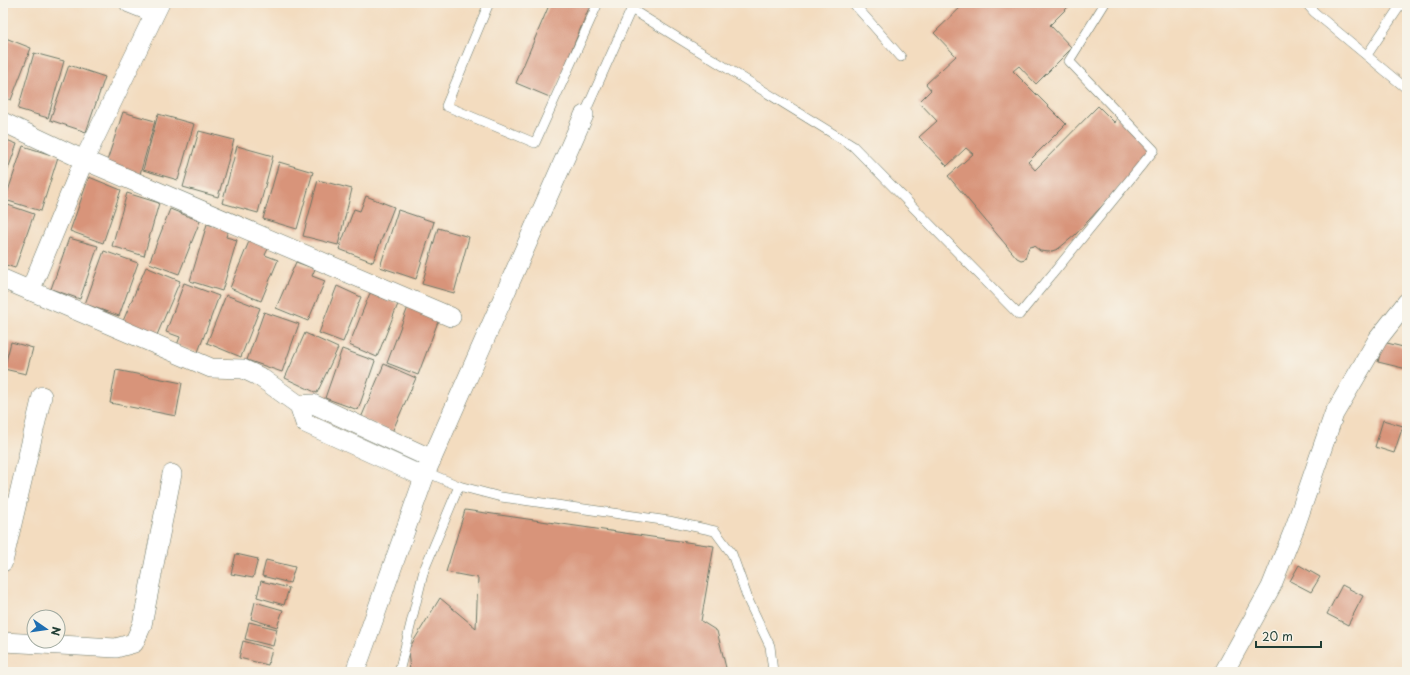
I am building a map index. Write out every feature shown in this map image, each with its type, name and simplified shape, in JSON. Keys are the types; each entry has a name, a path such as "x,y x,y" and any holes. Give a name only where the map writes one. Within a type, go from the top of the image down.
{"street":[{"path":"30,291 84,160 157,8 129,3"},
{"path":"355,672 427,469 584,115"},
{"path":"3,122 84,160 451,317"},
{"path":"3,279 211,368 243,369 251,372 299,405 305,422 427,469"},
{"path":"1224,672 1271,587 1296,527 1334,414 1378,339 1407,302"},
{"path":"3,562 42,396"},
{"path":"3,642 116,648 134,643 142,625 172,474"}],"lane":[{"path":"489,3 446,106 535,143 598,3"},
{"path":"853,3 901,57"},
{"path":"584,115 633,6 852,146 1019,315 1154,150 1069,61 1105,3"},
{"path":"1306,3 1407,89"},
{"path":"1367,56 1402,3"},
{"path":"427,469 459,486 501,496 669,521 715,531 732,554 749,602 770,646 773,672"},
{"path":"399,672 424,570 459,486"}],"building":[{"path":"550,3 591,3 552,98 516,83"},
{"path":"965,3 1072,3 1050,25 1072,48 1036,84 1019,66 1013,71 1066,124 1028,162 1035,170 1098,106 1115,123 1117,117 1153,151 1075,235 1058,249 1049,252 1040,251 1034,246 1029,247 1025,259 1021,260 1017,258 948,176 973,154 966,148 947,166 919,137 937,121 919,102 931,90 926,84 956,56 934,33"},
{"path":"3,37 31,48 11,100 3,97"},
{"path":"34,53 64,61 48,118 18,109"},
{"path":"69,65 105,77 86,132 50,120"},
{"path":"123,112 155,121 140,174 106,164"},
{"path":"158,114 194,124 178,180 143,170"},
{"path":"199,131 234,140 218,197 183,187"},
{"path":"3,134 6,135 4,139 17,144 3,183"},
{"path":"23,146 58,157 41,211 5,200"},
{"path":"237,146 273,156 258,213 222,203"},
{"path":"279,162 313,172 297,229 263,219"},
{"path":"89,177 121,190 103,243 70,231"},
{"path":"318,180 352,189 338,245 303,236"},
{"path":"127,193 159,203 144,256 112,246"},
{"path":"366,196 394,207 373,262 339,249 354,209 360,211"},
{"path":"5,204 34,214 15,268 3,264 3,209"},
{"path":"170,209 200,221 179,274 149,263"},
{"path":"398,210 434,222 416,279 380,267"},
{"path":"207,224 228,230 226,237 237,240 222,291 190,281"},
{"path":"438,228 469,237 454,293 422,284"},
{"path":"69,238 98,246 80,299 51,289"},
{"path":"250,239 269,247 265,255 278,260 261,301 230,288"},
{"path":"104,251 138,263 119,316 85,304"},
{"path":"296,262 315,269 312,276 325,281 308,321 276,308"},
{"path":"146,267 180,281 157,335 123,321"},
{"path":"184,283 219,296 198,352 177,345 180,337 166,332"},
{"path":"337,286 361,297 343,342 319,333"},
{"path":"370,293 398,304 377,357 349,345"},
{"path":"226,295 260,308 241,357 207,343"},
{"path":"408,307 439,319 418,375 387,363"},
{"path":"264,312 299,324 282,372 247,360"},
{"path":"305,333 338,348 317,393 285,378"},
{"path":"11,342 33,348 26,374 4,369"},
{"path":"1383,342 1407,348 1407,369 1378,362"},
{"path":"342,349 375,361 358,410 325,398"},
{"path":"384,364 416,378 392,432 361,418"},
{"path":"116,370 182,383 176,416 110,403"},
{"path":"1383,420 1403,426 1394,453 1375,447"},
{"path":"465,510 714,546 701,621 717,631 727,672 410,672 408,650 440,598 476,628 478,578 446,572"},
{"path":"236,554 258,559 253,578 231,574"},
{"path":"266,560 295,567 290,583 262,576"},
{"path":"1299,565 1320,577 1311,592 1290,581"},
{"path":"261,581 289,588 284,605 257,597"},
{"path":"1342,585 1363,596 1348,625 1327,614"},
{"path":"255,602 283,610 277,627 251,619"},
{"path":"249,622 277,629 273,646 245,639"},
{"path":"243,641 272,649 268,665 239,658"}]}
